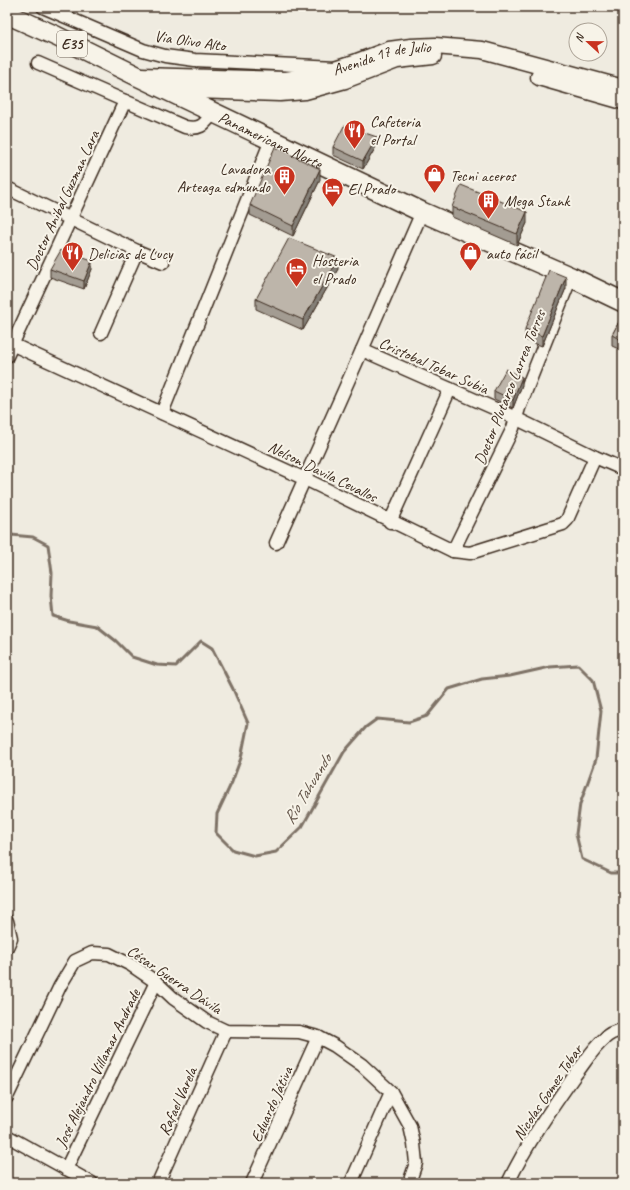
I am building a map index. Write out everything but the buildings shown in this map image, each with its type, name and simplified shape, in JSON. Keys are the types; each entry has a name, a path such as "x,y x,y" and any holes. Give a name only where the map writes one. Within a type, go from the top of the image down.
{"highway":[{"name":"Panamericana Norte","path":"7,14 56,36 422,212 571,277 623,302"}],"main road":[{"name":"Avenida 17 de Julio","path":"164,89 280,93 305,91 343,74 389,50 411,47 482,50 623,88"},
{"name":"Avenida 17 de Julio","path":"137,76 286,80 343,74 397,60 415,57 470,57 623,101"}],"street":[{"name":"Via Olivo Alto","path":"43,7 143,50 166,56 195,60 314,65 343,74"},
{"path":"38,63 185,127 194,129 201,127 214,112"},
{"name":"Doctor Anibal Guzman Lara","path":"7,356 10,344 71,219 125,102"},
{"path":"162,412 271,140"},
{"path":"7,188 137,251 163,262"},
{"path":"276,543 422,212"},
{"path":"101,333 137,251"},
{"name":"Doctor Plutarco Larrea Torres","path":"452,551 516,419 571,277"},
{"name":"Nelson Davila Cevallos","path":"10,344 162,412 305,479 390,522 452,551 460,553 470,553 563,524 567,520 595,457"},
{"name":"Cristobal Tobar Subia","path":"362,350 623,469"},
{"path":"390,522 450,389"},
{"path":"7,947 12,938 8,923"},
{"name":"César Guerra Dávila","path":"7,1097 60,986 75,962 92,953 109,954 131,965 156,982 173,998 207,1022 226,1031 299,1032 318,1037 335,1046 362,1065 391,1092 410,1126 416,1163 409,1183"},
{"name":"José Alejandro Villamar Andrade","path":"66,1168 156,982"},
{"name":"Nicolas Gomez Tobar","path":"508,1183 559,1098 584,1064 604,1039 614,1032 623,1030"},
{"name":"Rafael Varela","path":"158,1183 226,1031"},
{"name":"Eduardo Játiva","path":"252,1183 318,1037"},
{"path":"351,1183 391,1092"},
{"path":"7,1136 92,1183"}],"waterway":[{"name":"Río Tahuando","path":"7,535 33,537 48,545 52,573 51,596 53,616 69,621 97,626 116,641 132,657 157,665 176,666 201,641 212,648 248,723 241,758 217,814 216,833 233,850 255,856 276,852 302,827 344,752 366,727 377,719 409,722 427,716 449,689 482,679 510,676 550,667 578,665 593,680 601,711 596,759 580,804 576,834 582,859 611,873 623,873"}],"place":[{"name":"Cafeteria el Portal","path":"355,150"},
{"name":"Tecni aceros","path":"435,194"},
{"name":"Lavadora Arteaga edmundo","path":"285,196"},
{"name":"El Prado","path":"332,208"},
{"name":"Mega Stank","path":"489,220"},
{"name":"Delicias de Lucy","path":"72,272"},
{"name":"auto fácil","path":"470,272"},
{"name":"Hosteria el Prado","path":"297,288"}]}
